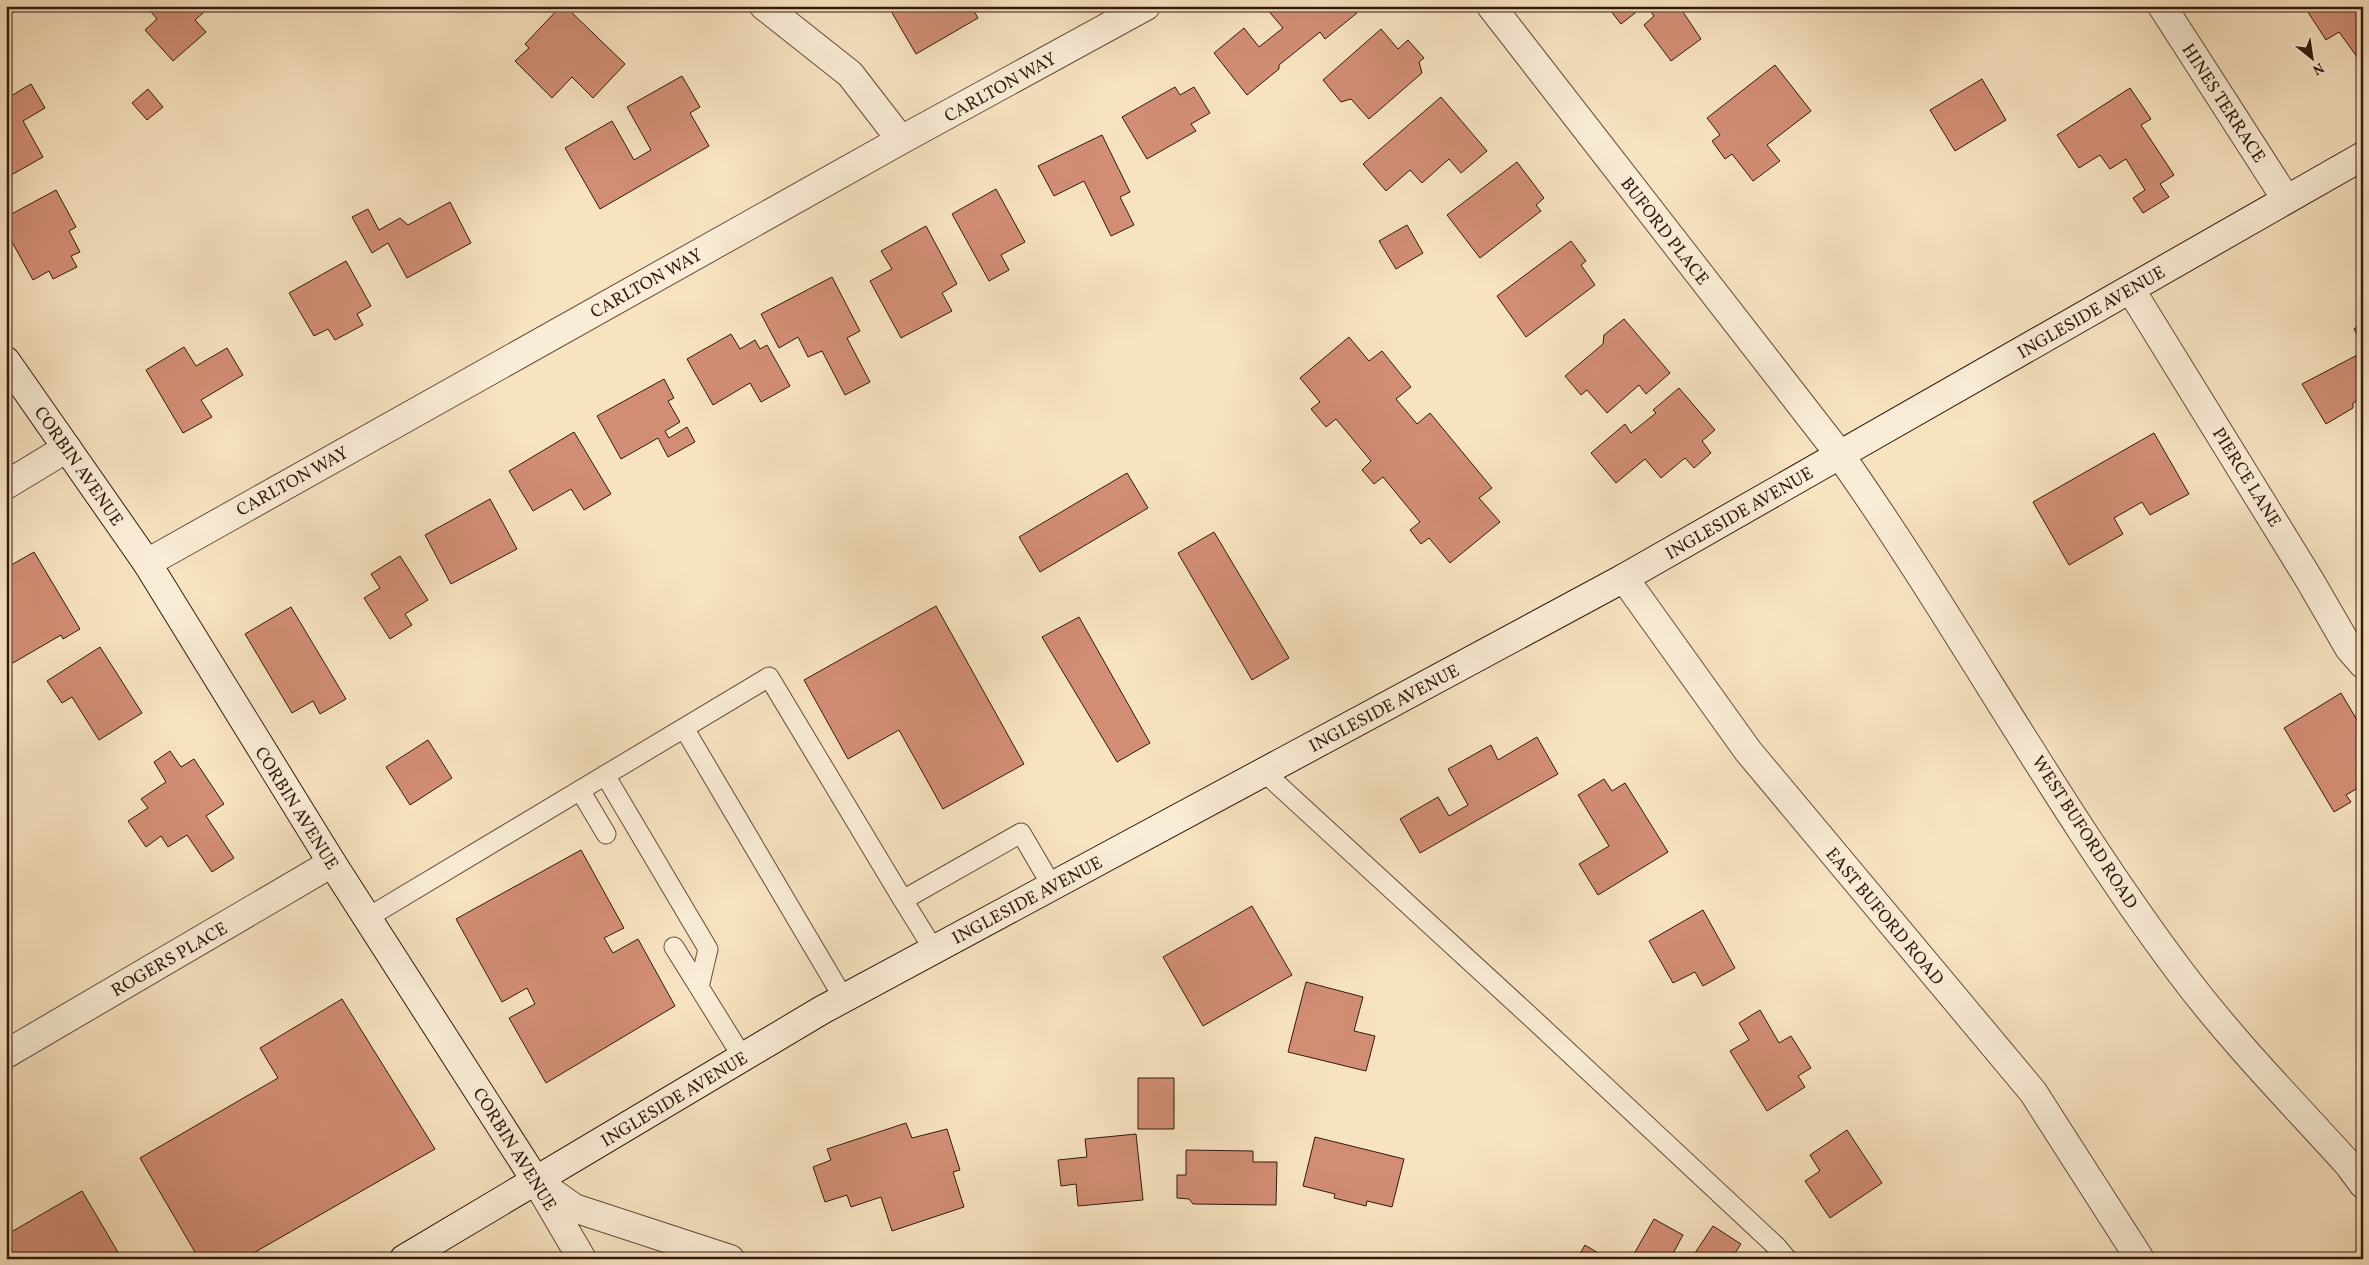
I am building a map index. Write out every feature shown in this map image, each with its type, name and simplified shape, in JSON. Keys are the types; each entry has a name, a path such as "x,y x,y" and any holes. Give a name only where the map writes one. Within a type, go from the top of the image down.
{"street":[{"path":"764,6 850,74 901,140"},
{"name":"CARLTON WAY","path":"147,563 901,140 1146,6"},
{"name":"BUFORD PLACE","path":"1491,6 1840,455"},
{"name":"HINES TERRACE","path":"2162,6 2286,199"},
{"name":"INGLESIDE AVENUE","path":"404,1259 844,999 1624,578 2132,290 2363,156"},
{"name":"PIERCE LANE","path":"2132,290 2309,579 2349,648 2363,664"},
{"name":"CORBIN AVENUE","path":"6,361 147,563 332,863 536,1181 582,1259"},
{"path":"6,485 67,448"},
{"name":"WEST BUFORD ROAD","path":"1840,455 1894,533 2109,872 2182,974 2246,1051 2349,1165 2363,1184"},
{"name":"EAST BUFORD ROAD","path":"1624,578 1748,751 2032,1092 2140,1259"},
{"name":"ROGERS PLACE","path":"6,1054 332,863"},
{"path":"536,1181 574,1208 730,1259"}],"lane":[{"path":"367,918 769,677 934,950"},
{"path":"684,728 844,999"},
{"path":"1264,772 1770,1240 1786,1259"},
{"path":"605,775 708,949 700,987"},
{"path":"580,790 606,834"},
{"path":"903,900 1021,834 1052,886"},
{"path":"674,947 743,1058"}],"building":[{"path":"146,6 211,6 195,20 206,32 173,61 145,30 157,19"},
{"path":"561,6 565,6 625,64 593,98 572,77 552,98 515,61 529,48 525,44"},
{"path":"888,6 971,6 978,18 916,54"},
{"path":"1268,6 1351,6 1357,13 1325,39 1320,32 1279,65 1279,69 1247,95 1214,53 1244,28 1259,47 1283,28 1266,8"},
{"path":"1607,6 1644,6 1621,24"},
{"path":"1646,6 1679,6 1701,39 1671,61 1644,25 1654,16"},
{"path":"2304,6 2363,6 2363,65 2339,32 2326,40"},
{"path":"1381,29 1398,49 1408,40 1424,58 1419,62 1422,73 1369,119 1351,99 1341,102 1323,80"},
{"path":"1775,65 1811,111 1767,145 1780,161 1753,181 1732,154 1725,159 1712,141 1720,135 1707,118"},
{"path":"682,76 700,107 690,113 709,146 600,209 565,148 612,121 634,160 651,150 627,107"},
{"path":"1982,79 2006,120 1955,151 1930,110"},
{"path":"31,84 45,108 23,121 43,157 6,178 6,88 11,96"},
{"path":"1175,87 1180,95 1194,87 1210,113 1191,124 1196,131 1147,159 1122,117"},
{"path":"2130,88 2151,119 2141,125 2174,175 2160,184 2169,197 2143,213 2133,198 2145,190 2126,159 2110,169 2100,155 2079,168 2057,135"},
{"path":"148,89 163,107 147,120 132,103"},
{"path":"1441,97 1487,151 1461,173 1449,159 1422,183 1410,170 1386,191 1363,164"},
{"path":"1102,135 1130,192 1120,197 1134,225 1111,236 1084,181 1054,196 1038,166"},
{"path":"1517,162 1544,198 1536,205 1541,211 1480,258 1447,215"},
{"path":"996,189 1025,242 1001,255 1009,270 989,281 952,214"},
{"path":"56,190 76,227 69,231 80,252 71,256 77,267 53,279 49,271 33,280 6,231 6,217"},
{"path":"450,202 471,243 407,278 388,243 372,253 352,217 368,209 379,230 400,218 408,225"},
{"path":"1407,225 1423,253 1396,269 1379,241"},
{"path":"926,226 957,284 942,293 952,311 901,338 870,281 892,269 881,251"},
{"path":"1571,241 1586,261 1581,265 1595,285 1526,337 1497,296"},
{"path":"346,261 371,306 357,314 363,325 335,340 328,329 314,336 289,293"},
{"path":"832,277 860,331 847,338 870,382 845,395 822,351 808,357 798,337 779,348 761,314"},
{"path":"1624,319 1670,373 1646,394 1639,385 1607,413 1587,390 1581,395 1565,376 1603,344 1604,335"},
{"path":"2363,323 2363,344 2354,329"},
{"path":"731,334 740,349 755,340 760,349 767,345 790,386 761,402 750,383 713,405 687,359"},
{"path":"1349,337 1369,361 1382,351 1411,387 1396,399 1417,424 1430,413 1492,488 1479,498 1500,522 1450,563 1429,538 1421,544 1410,530 1420,522 1383,477 1374,484 1362,470 1371,461 1336,419 1326,427 1311,409 1320,402 1300,378"},
{"path":"184,347 196,366 227,348 243,375 201,400 212,417 183,433 146,370"},
{"path":"2363,352 2363,397 2353,403 2353,408 2326,424 2302,384"},
{"path":"664,379 674,398 668,401 680,422 665,431 669,438 687,427 695,442 668,457 658,438 621,459 597,416"},
{"path":"1679,388 1715,430 1702,441 1711,453 1694,468 1685,458 1661,478 1645,459 1616,483 1591,453 1625,424 1631,433 1656,413 1653,410"},
{"path":"574,432 611,494 584,510 571,489 533,511 509,471"},
{"path":"2154,433 2189,494 2150,515 2142,502 2114,518 2123,534 2069,565 2033,502"},
{"path":"1127,473 1148,508 1040,572 1019,537"},
{"path":"490,499 517,549 451,584 425,535"},
{"path":"1214,532 1289,658 1252,680 1178,553"},
{"path":"34,552 80,629 63,639 61,635 6,667 6,636 12,632 6,622 6,568"},
{"path":"400,556 428,600 405,614 412,625 390,639 364,598 380,588 371,574"},
{"path":"936,606 1024,764 943,809 899,730 848,759 804,680"},
{"path":"291,607 346,699 320,714 313,701 292,713 245,634"},
{"path":"1079,617 1150,743 1117,762 1042,637"},
{"path":"100,647 142,713 99,740 72,697 62,703 47,681"},
{"path":"2341,693 2363,730 2363,785 2346,795 2351,802 2334,812 2284,728"},
{"path":"1537,737 1558,774 1420,853 1400,819 1438,797 1449,816 1468,805 1448,769 1491,745 1498,760"},
{"path":"428,740 452,778 410,805 386,767"},
{"path":"170,751 181,767 194,759 224,804 206,816 234,858 212,872 187,835 168,847 161,836 146,847 128,821 148,808 141,799 166,782 154,762"},
{"path":"1604,779 1612,791 1625,783 1668,852 1598,895 1579,864 1609,846 1578,795"},
{"path":"581,850 624,928 604,938 613,953 638,939 675,1006 546,1083 509,1018 535,1004 527,988 502,1002 456,919"},
{"path":"1252,906 1292,975 1203,1026 1163,957"},
{"path":"1703,910 1735,968 1703,986 1695,972 1673,983 1649,941"},
{"path":"1306,982 1363,997 1354,1031 1375,1036 1366,1071 1288,1052"},
{"path":"342,999 435,1149 243,1259 199,1259 140,1158 278,1078 260,1048"},
{"path":"1760,1010 1779,1043 1791,1036 1811,1068 1798,1076 1805,1087 1767,1111 1730,1051 1749,1040 1739,1023"},
{"path":"1138,1078 1174,1078 1174,1129 1138,1129"},
{"path":"906,1123 912,1138 947,1129 960,1170 953,1172 964,1207 892,1231 881,1197 851,1207 847,1195 825,1202 813,1167 831,1160 827,1149"},
{"path":"1847,1130 1882,1183 1830,1218 1805,1181 1820,1171 1810,1155"},
{"path":"1136,1134 1143,1200 1078,1206 1076,1184 1061,1186 1058,1160 1087,1157 1085,1139"},
{"path":"1315,1137 1404,1159 1392,1207 1367,1201 1366,1206 1334,1198 1335,1194 1303,1186"},
{"path":"1186,1150 1253,1151 1253,1162 1277,1162 1276,1205 1193,1204 1189,1199 1177,1198 1177,1175 1186,1175"},
{"path":"82,1191 122,1259 6,1259 6,1235"},
{"path":"1654,1219 1683,1235 1670,1259 1631,1259"},
{"path":"1713,1226 1741,1244 1731,1259 1691,1259"},
{"path":"1585,1245 1608,1259 1577,1259"}]}
